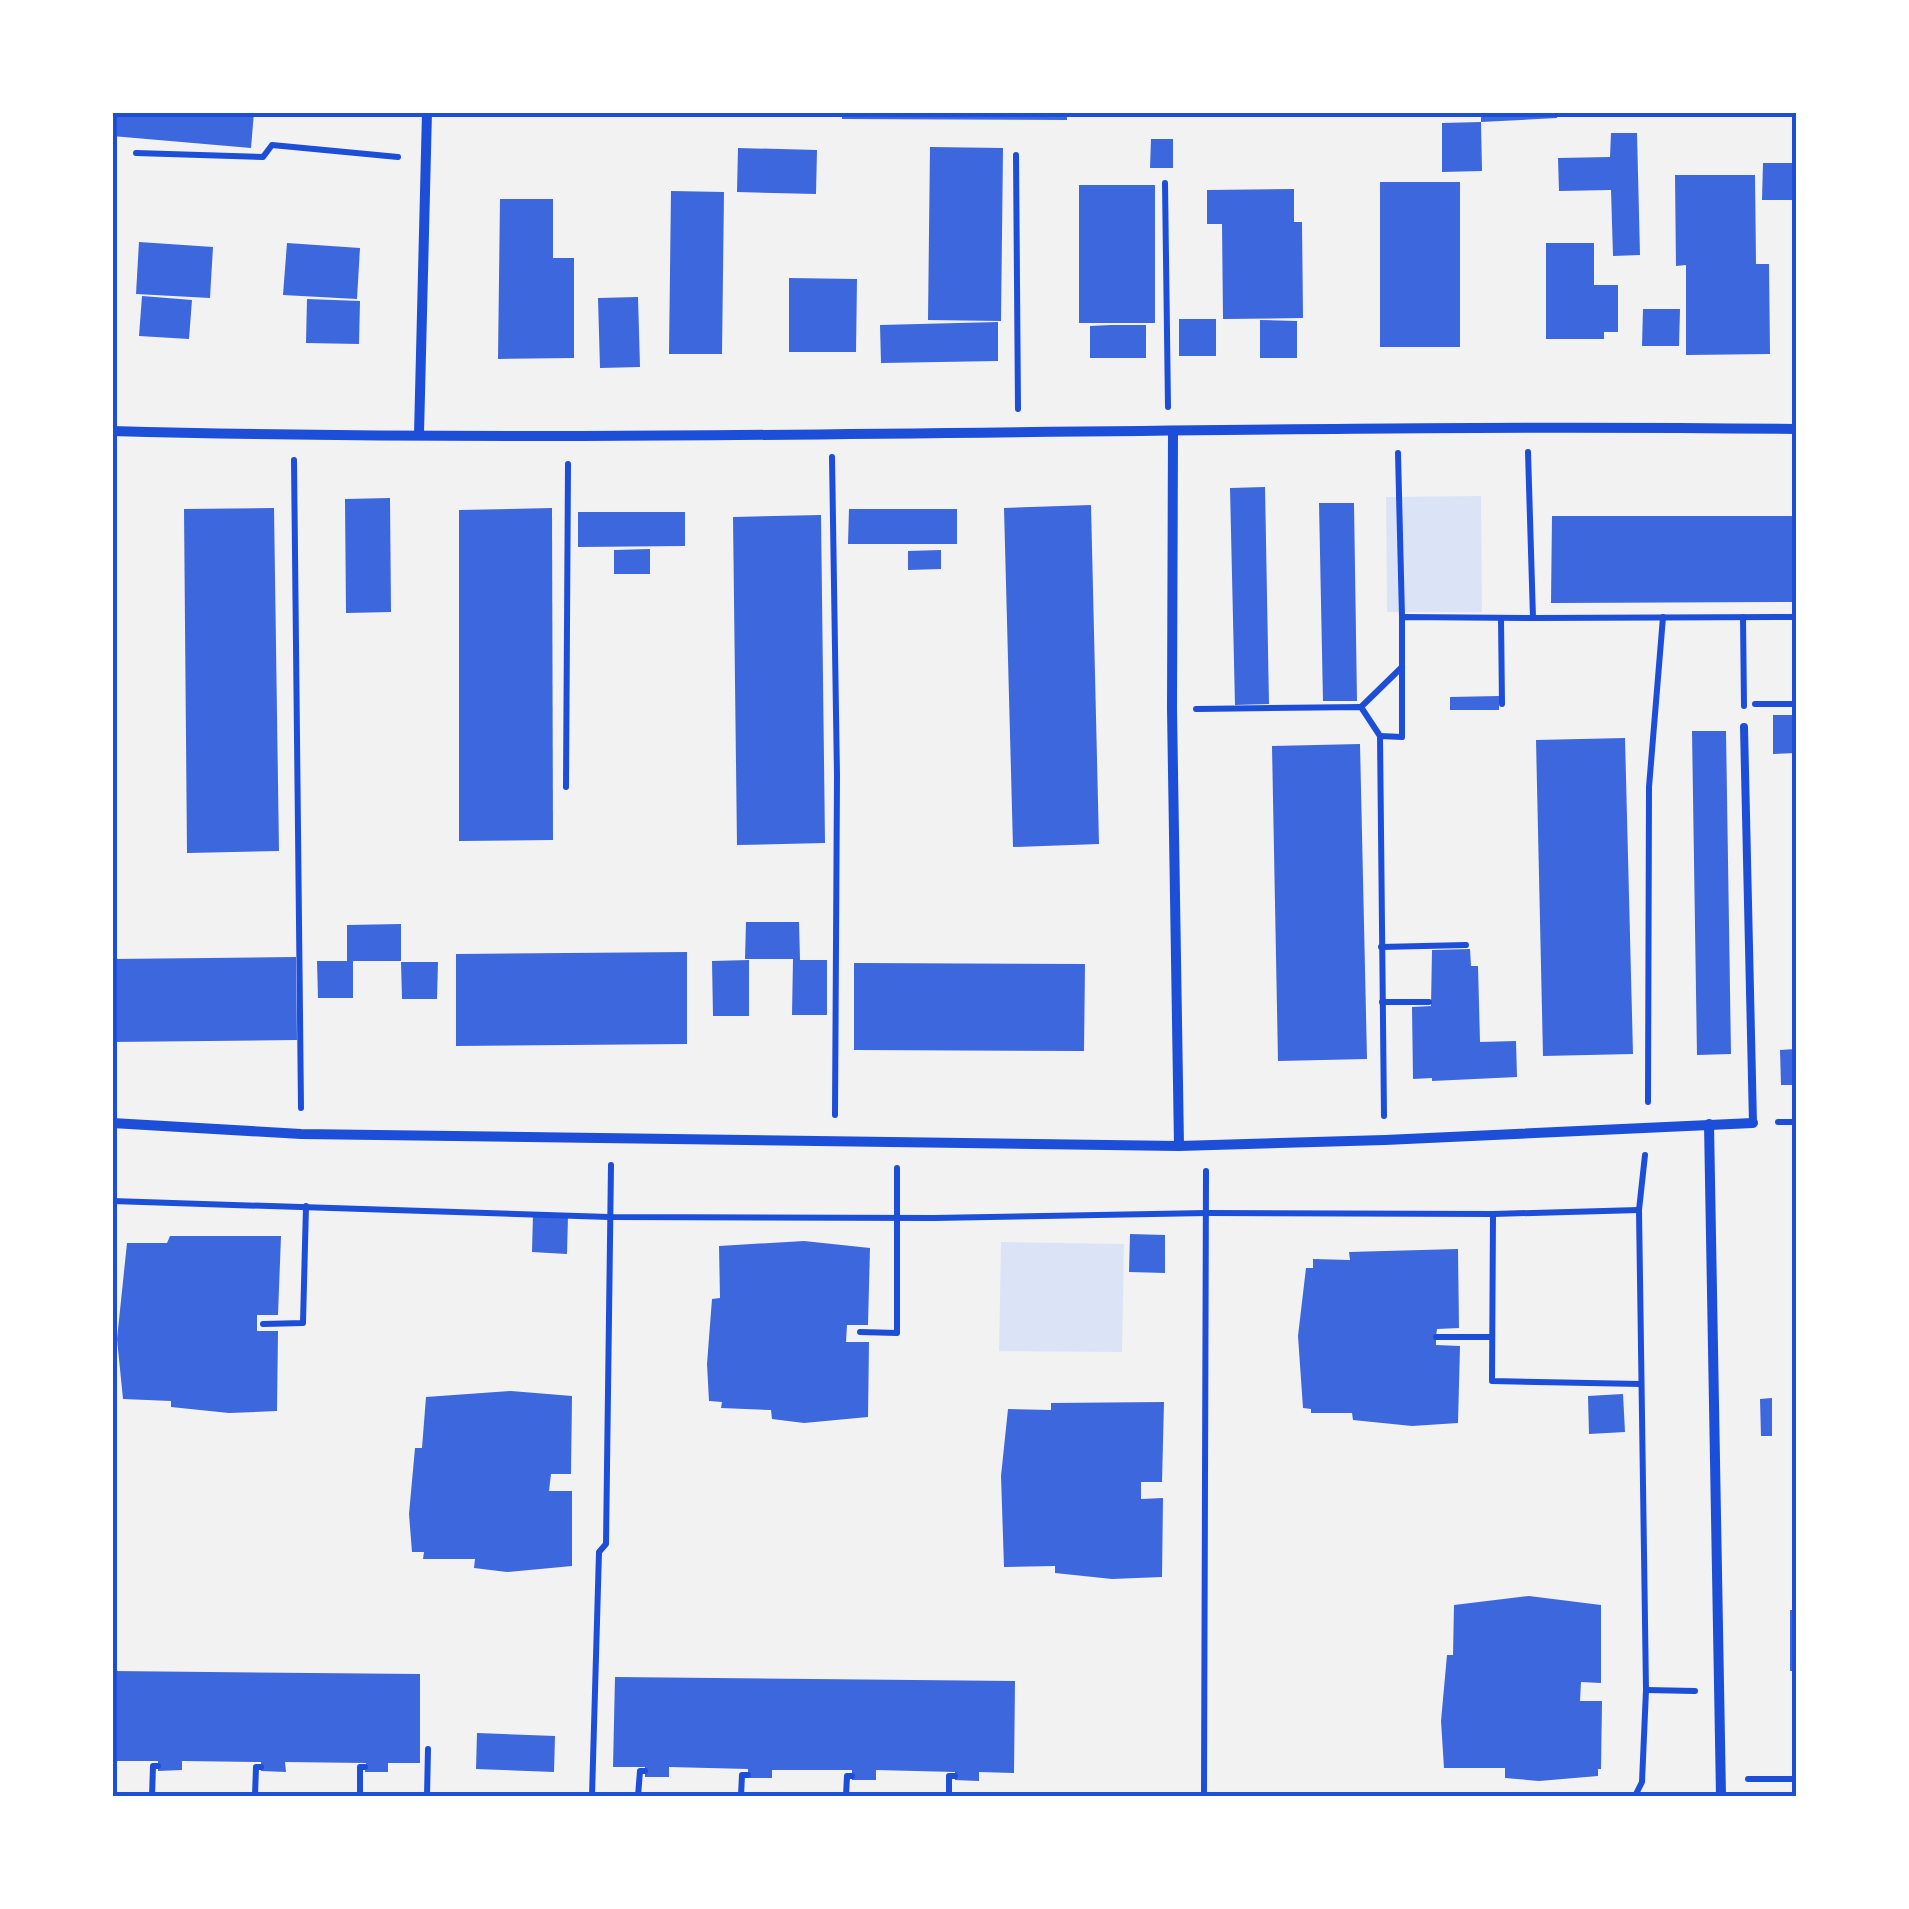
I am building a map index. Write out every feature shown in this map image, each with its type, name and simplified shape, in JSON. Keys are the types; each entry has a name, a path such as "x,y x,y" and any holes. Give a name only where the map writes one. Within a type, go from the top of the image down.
{"street":[{"path":"419,434 427,112"},
{"path":"112,431 294,436 1171,432 1528,426 1796,429"},
{"path":"1171,432 1179,1146"},
{"path":"112,1124 301,1134 1179,1146 1753,1123"},
{"path":"1709,1124 1721,1796"}],"lane":[{"path":"1744,726 1753,1123"}],"path":[{"path":"136,153 263,157 272,145 424,159"},
{"path":"1016,155 1019,433"},
{"path":"1165,184 1171,432"},
{"path":"1528,426 1533,618"},
{"path":"1380,736 1402,737 1397,427"},
{"path":"831,434 836,776 834,1141"},
{"path":"566,787 568,435"},
{"path":"294,436 301,1134"},
{"path":"1402,616 1796,617"},
{"path":"1635,1796 1642,1782 1646,1690 1639,1210 1648,1127 1649,787 1662,617"},
{"path":"1743,617 1744,726"},
{"path":"1501,618 1502,704"},
{"path":"1172,709 1361,707 1402,668"},
{"path":"1744,704 1796,704"},
{"path":"1361,707 1380,736 1384,1140"},
{"path":"1381,947 1466,945"},
{"path":"1382,1002 1429,1002"},
{"path":"592,1796 598,1552 606,1544 612,1139"},
{"path":"860,1332 897,1333 897,1142"},
{"path":"1204,1796 1206,1145"},
{"path":"112,1201 609,1217 1493,1214 1639,1210"},
{"path":"264,1324 303,1324 306,1206"},
{"path":"1493,1214 1492,1381 1641,1384"},
{"path":"1436,1337 1492,1337"},
{"path":"1646,1690 1720,1691"},
{"path":"427,1796 428,1750"},
{"path":"152,1796 153,1766 158,1766"},
{"path":"255,1796 256,1767 261,1767"},
{"path":"360,1796 360,1768 365,1768"},
{"path":"638,1796 640,1772 644,1771"},
{"path":"741,1796 742,1775 748,1774"},
{"path":"846,1796 847,1776 852,1776"},
{"path":"949,1796 949,1776 955,1776"},
{"path":"1721,1780 1796,1779"}],"shaded area":[{"path":"1481,496 1482,612 1387,612 1386,497"},
{"path":"1001,1242 1124,1244 1122,1352 999,1351"}],"building":[{"path":"112,112 254,112 251,148 112,136"},
{"path":"842,112 1067,112 1067,120 842,119"},
{"path":"1481,112 1558,112 1557,118 1481,122"},
{"path":"1481,122 1482,171 1442,172 1442,123"},
{"path":"1611,133 1637,133 1640,255 1613,256 1611,190 1559,191 1558,158 1610,157"},
{"path":"1151,139 1173,139 1173,168 1150,168"},
{"path":"930,147 1003,148 1001,321 928,320"},
{"path":"738,148 817,150 816,194 737,192"},
{"path":"1763,163 1796,163 1796,200 1762,200"},
{"path":"1675,175 1755,175 1756,264 1769,264 1770,354 1686,355 1686,265 1676,266"},
{"path":"1380,182 1460,182 1460,347 1380,347"},
{"path":"1079,185 1155,185 1155,323 1079,323"},
{"path":"1294,189 1294,222 1302,222 1303,318 1223,319 1222,224 1207,224 1207,190"},
{"path":"671,191 724,192 722,354 669,354"},
{"path":"500,199 553,199 553,258 574,258 574,358 498,359"},
{"path":"139,242 213,247 210,298 136,294"},
{"path":"287,243 360,248 357,299 283,295"},
{"path":"1546,243 1594,243 1594,285 1618,285 1618,332 1604,332 1604,339 1546,339"},
{"path":"789,278 857,279 856,352 789,352"},
{"path":"142,296 192,300 189,339 139,336"},
{"path":"638,297 640,367 600,368 598,298"},
{"path":"307,299 360,301 359,344 306,343"},
{"path":"1643,309 1680,309 1679,346 1642,346"},
{"path":"1179,319 1216,319 1216,356 1179,356"},
{"path":"1260,320 1297,321 1297,358 1260,358"},
{"path":"998,322 998,361 881,363 880,325"},
{"path":"1146,325 1146,358 1090,358 1090,326"},
{"path":"1265,487 1269,704 1235,705 1230,488"},
{"path":"390,498 391,612 346,613 345,499"},
{"path":"1319,503 1354,503 1357,701 1323,701"},
{"path":"1091,505 1099,844 1013,847 1004,508"},
{"path":"274,508 279,851 187,853 184,509"},
{"path":"552,508 553,840 459,841 459,510"},
{"path":"849,509 957,509 957,544 848,544"},
{"path":"578,512 685,512 685,546 578,547"},
{"path":"821,515 825,843 737,845 733,517"},
{"path":"1552,516 1796,516 1796,602 1551,603"},
{"path":"650,549 650,574 614,574 614,550"},
{"path":"941,550 941,569 908,570 908,551"},
{"path":"1499,696 1499,710 1450,710 1450,697"},
{"path":"1773,715 1796,715 1796,753 1773,754"},
{"path":"1692,731 1726,731 1731,1054 1697,1055"},
{"path":"1625,738 1633,1054 1543,1056 1536,740"},
{"path":"1360,744 1367,1059 1278,1061 1272,746"},
{"path":"746,922 799,922 800,960 827,960 827,1015 792,1015 793,959 745,959"},
{"path":"401,924 401,961 353,961 353,998 318,998 317,961 347,961 347,925"},
{"path":"1470,949 1471,966 1478,966 1480,1042 1516,1041 1517,1077 1413,1079 1412,1007 1431,1006 1432,950"},
{"path":"687,952 687,1044 456,1046 456,954"},
{"path":"296,957 297,1040 112,1042 112,959"},
{"path":"749,960 749,1016 713,1016 712,961"},
{"path":"401,962 438,962 437,999 402,999"},
{"path":"854,963 1085,964 1084,1051 854,1050"},
{"path":"1796,1049 1796,1085 1781,1085 1780,1050"},
{"path":"533,1214 568,1216 567,1254 532,1252"},
{"path":"1130,1234 1165,1235 1165,1273 1129,1272"},
{"path":"170,1236 281,1236 278,1315 257,1315 257,1331 278,1331 277,1411 229,1413 171,1407 171,1401 123,1399 117,1339 127,1243 167,1243"},
{"path":"804,1241 870,1248 868,1325 847,1325 846,1342 869,1342 868,1417 804,1423 772,1419 771,1410 721,1408 722,1402 709,1401 707,1364 712,1299 720,1298 719,1246"},
{"path":"1458,1249 1459,1328 1437,1329 1436,1345 1460,1346 1458,1423 1412,1426 1353,1420 1352,1413 1311,1413 1311,1409 1303,1408 1298,1336 1306,1268 1313,1268 1313,1259 1350,1260 1349,1252"},
{"path":"511,1391 572,1396 571,1474 551,1474 549,1491 572,1491 572,1566 507,1572 474,1568 475,1559 423,1559 424,1552 412,1552 409,1514 415,1448 422,1448 426,1397"},
{"path":"1623,1394 1625,1432 1589,1434 1588,1396"},
{"path":"1772,1398 1772,1436 1761,1436 1760,1399"},
{"path":"1164,1402 1162,1482 1141,1482 1141,1499 1163,1498 1162,1577 1112,1579 1055,1573 1055,1566 1004,1567 1001,1476 1008,1409 1051,1410 1051,1403"},
{"path":"1529,1596 1601,1605 1601,1683 1581,1682 1580,1701 1602,1701 1598,1776 1539,1781 1505,1778 1505,1768 1444,1768 1441,1721 1447,1655 1453,1655 1454,1605"},
{"path":"1790,1610 1796,1610 1796,1671 1790,1671"},
{"path":"112,1671 420,1674 420,1763 388,1763 388,1772 365,1772 366,1763 285,1762 286,1772 261,1771 261,1762 182,1761 182,1770 158,1771 158,1761 112,1761"},
{"path":"615,1677 1015,1681 1014,1773 979,1772 979,1781 955,1780 955,1772 876,1770 876,1780 852,1780 852,1770 772,1770 772,1778 748,1778 748,1769 669,1767 669,1777 645,1777 645,1767 613,1767"},
{"path":"477,1733 555,1736 554,1772 476,1769"}]}
